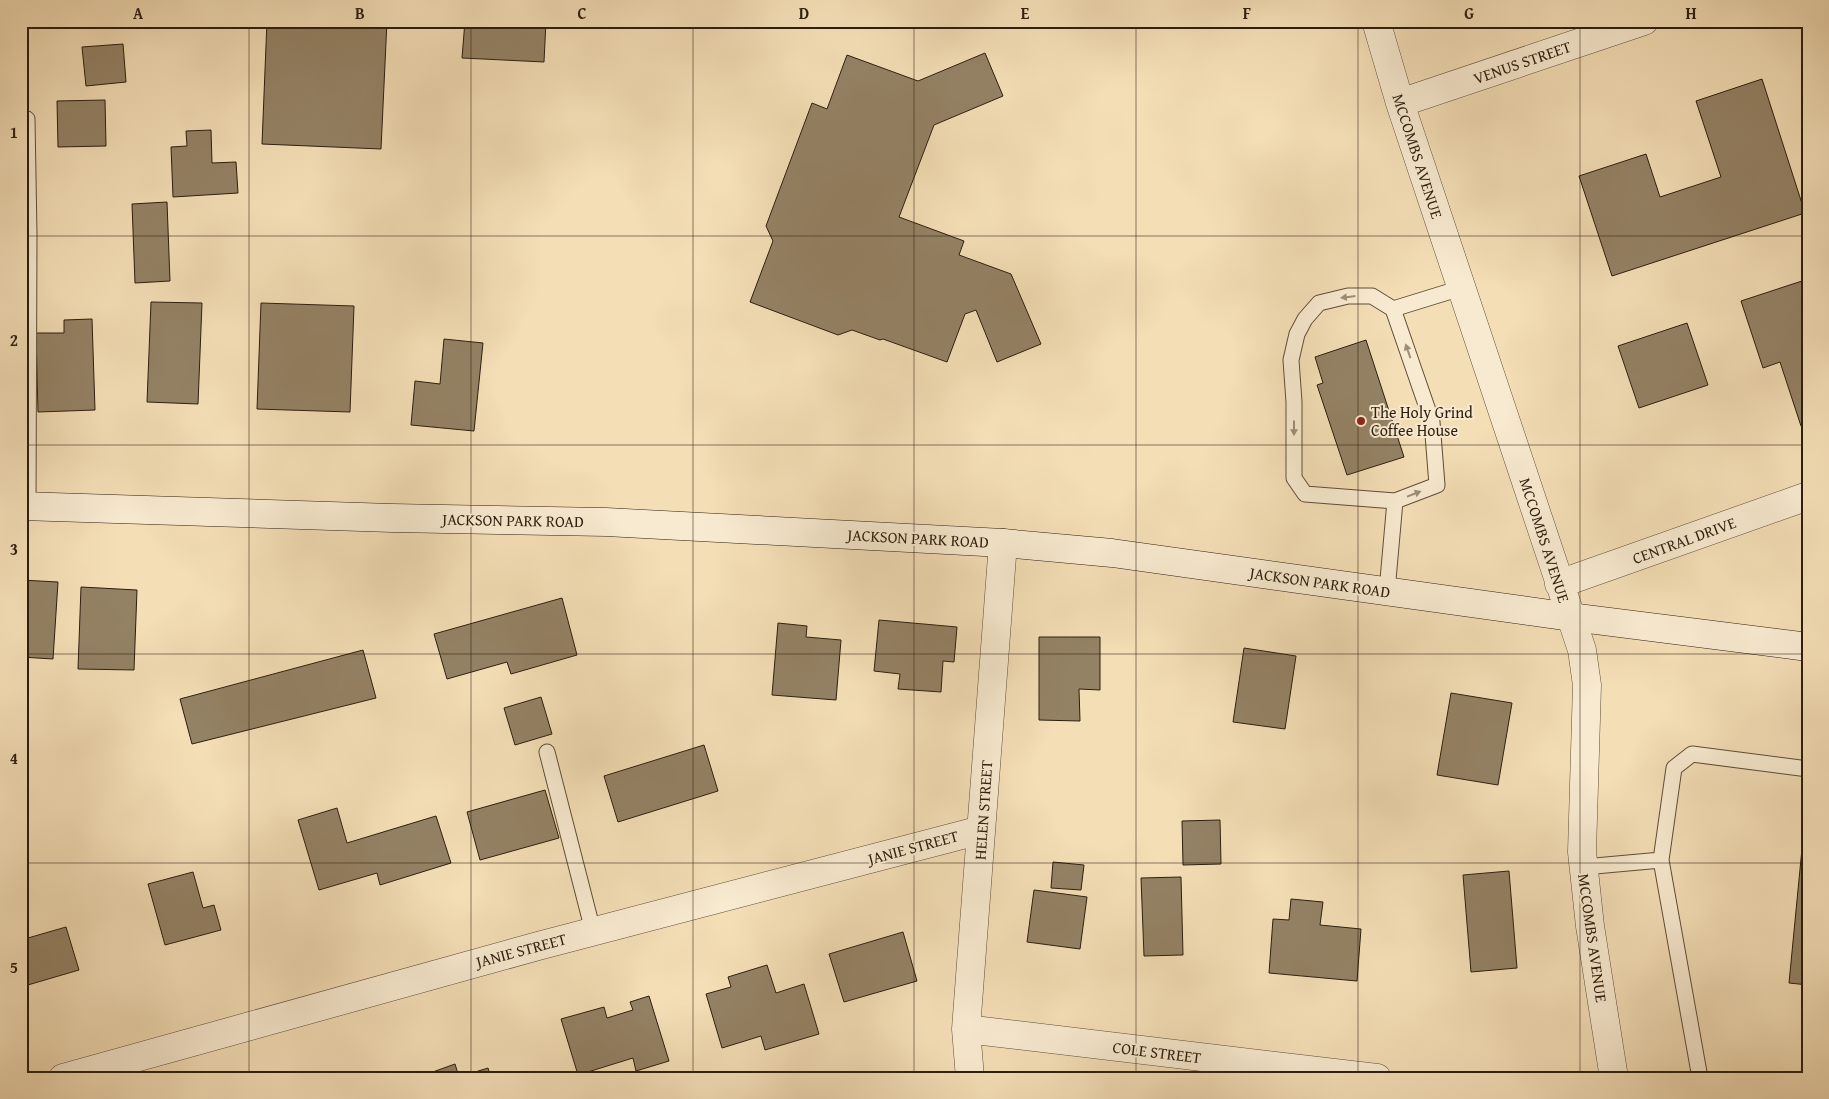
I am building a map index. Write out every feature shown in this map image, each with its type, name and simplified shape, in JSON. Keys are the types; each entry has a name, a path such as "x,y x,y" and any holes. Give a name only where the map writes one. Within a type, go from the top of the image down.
{"street":[{"name":"MCCOMBS AVENUE","path":"1376,21 1400,103 1582,650 1587,685 1582,852 1590,926 1614,1078"},
{"name":"VENUS STREET","path":"1400,103 1644,21"},
{"name":"CENTRAL DRIVE","path":"1560,584 1808,496"},
{"name":"JACKSON PARK ROAD","path":"25,506 392,518 606,522 1003,543 1112,553 1571,617 1808,647"},
{"name":"HELEN STREET","path":"970,1078 966,1029 1003,543"},
{"name":"JANIE STREET","path":"63,1078 593,931 981,830"},
{"name":"COLE STREET","path":"966,1029 1377,1078"}],"lane":[{"path":"25,506 29,235 27,119"},
{"path":"1393,309 1461,288"},
{"path":"1348,296 1372,296 1393,309 1432,422 1437,485 1395,501 1305,494 1294,478 1294,402 1291,360 1297,334 1304,319 1319,303 1348,296"},
{"path":"1387,591 1395,501"},
{"path":"546,752 593,931"},
{"path":"1700,1078 1661,860 1674,768 1692,754 1808,769"},
{"path":"1584,867 1661,860"}],"building":[{"path":"267,21 387,21 381,149 262,144"},
{"path":"465,21 546,21 544,62 462,58"},
{"path":"123,44 126,82 86,86 82,47"},
{"path":"985,53 1003,96 934,125 899,217 964,241 959,255 1011,274 1041,344 997,362 976,310 965,314 947,362 852,330 838,335 750,302 773,241 766,226 812,103 827,109 847,55 918,81"},
{"path":"1762,79 1805,213 1612,276 1579,176 1646,154 1660,197 1721,177 1696,101"},
{"path":"105,100 106,146 58,147 57,101"},
{"path":"211,130 212,163 236,162 238,193 173,197 171,147 187,146 186,131"},
{"path":"167,202 170,281 135,283 132,204"},
{"path":"1808,279 1808,424 1801,426 1780,362 1763,368 1741,301"},
{"path":"151,302 202,303 198,404 147,402"},
{"path":"261,303 354,306 350,412 257,409"},
{"path":"92,319 95,410 38,412 36,333 64,333 64,320"},
{"path":"1687,323 1708,385 1639,408 1618,346"},
{"path":"444,339 483,343 474,431 411,425 415,381 440,384"},
{"name":"The Holy Grind Coffee House","path":"1366,340 1404,457 1347,475 1317,385 1323,383 1315,357"},
{"path":"21,580 58,582 53,659 21,657"},
{"path":"81,587 137,590 134,670 78,669"},
{"path":"562,598 577,655 511,674 507,662 447,679 434,634"},
{"path":"879,620 957,627 954,662 943,661 941,692 898,689 900,674 874,671"},
{"path":"778,623 807,626 806,637 841,640 836,700 772,695"},
{"path":"1039,637 1100,637 1100,690 1079,689 1080,721 1039,720"},
{"path":"1244,648 1296,656 1285,729 1233,722"},
{"path":"363,650 376,698 192,744 180,699"},
{"path":"1451,693 1512,703 1498,785 1437,775"},
{"path":"541,697 552,734 515,745 504,708"},
{"path":"704,745 718,791 618,822 604,776"},
{"path":"545,790 559,838 480,860 467,812"},
{"path":"337,808 347,843 436,816 451,863 380,885 377,873 319,890 298,820"},
{"path":"1220,820 1221,864 1183,865 1182,821"},
{"path":"1804,828 1808,829 1808,985 1789,983"},
{"path":"1053,862 1084,865 1081,890 1051,888"},
{"path":"1509,871 1517,968 1471,972 1463,875"},
{"path":"193,872 203,908 214,905 221,930 165,945 148,884"},
{"path":"1181,877 1183,955 1144,956 1141,878"},
{"path":"1034,890 1087,897 1080,949 1027,942"},
{"path":"1291,899 1323,902 1320,925 1361,929 1357,981 1269,973 1273,919 1289,920"},
{"path":"66,927 79,970 21,987 21,940"},
{"path":"903,932 917,981 844,1002 829,954"},
{"path":"767,965 776,993 804,984 819,1034 765,1050 761,1036 722,1048 706,994 731,987 728,977"},
{"path":"649,996 669,1061 636,1071 633,1058 578,1075 561,1019 604,1007 607,1018 633,1010 630,1002"},
{"path":"455,1064 459,1077 488,1068 491,1078 416,1078"}],"place":[{"name":"The Holy Grind Coffee House","path":"1361,421"}]}
